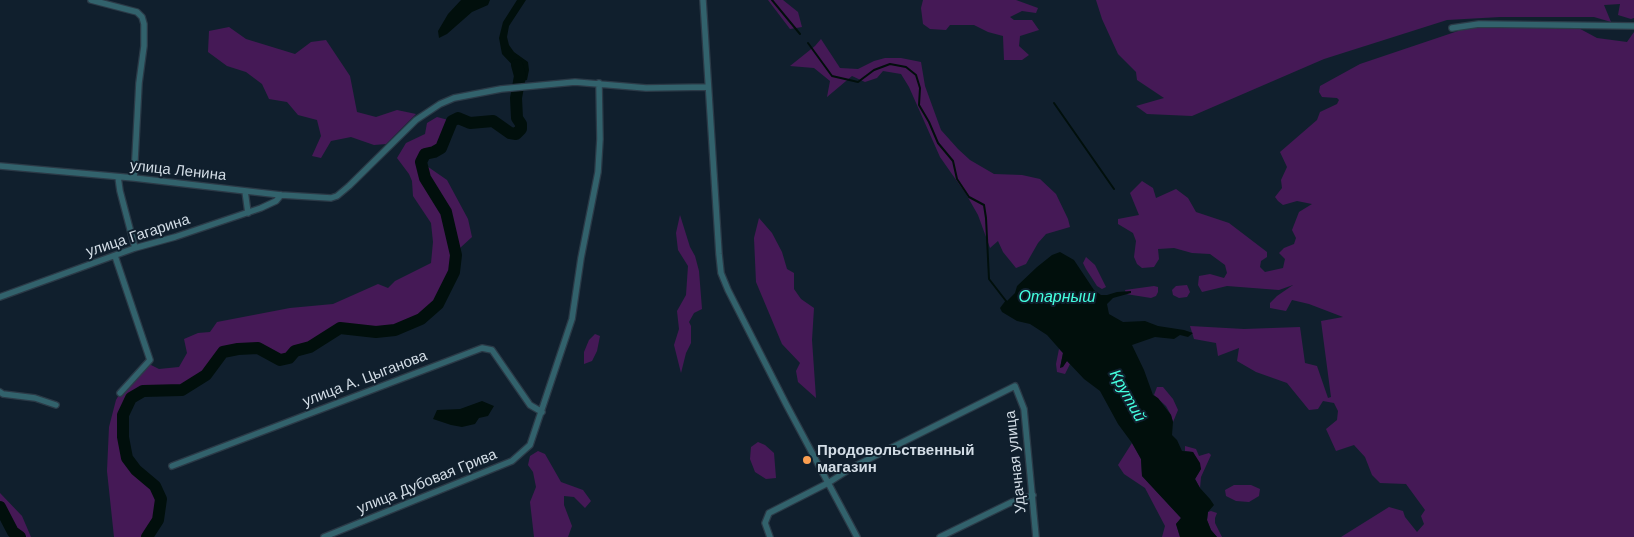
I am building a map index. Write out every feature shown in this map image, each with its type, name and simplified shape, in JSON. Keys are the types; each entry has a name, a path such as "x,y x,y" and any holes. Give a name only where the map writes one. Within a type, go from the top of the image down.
{"street":[{"path":"91,0 137,12 142,17 144,24 134,178"},
{"path":"703,0 721,273 786,404 857,537"},
{"path":"1452,28 1478,24 1634,26"},
{"name":"улица Ленина","path":"0,166 134,178 281,195 331,198 337,196 349,186 396,139 428,111 454,98 501,89 575,82 646,88 708,87"},
{"name":"улица Дубовая Грива","path":"324,537 512,462 530,445 572,318 580,258 598,172 600,139 599,83"},
{"path":"118,177 135,248"},
{"path":"246,191 248,212"},
{"name":"улица Гагарина","path":"0,297 135,248 175,237 248,212 272,203 281,195"},
{"path":"115,256 150,360 120,393"},
{"name":"улица А. Цыганова","path":"172,466 482,348 492,350 530,405 542,412"},
{"name":"Удачная улица","path":"828,483 854,467 1015,386 1024,409 1036,537"},
{"path":"0,392 2,394 35,398 56,405"},
{"path":"770,537 765,523 769,513 828,483"},
{"path":"940,537 1012,502 1032,495"}],"shaded area":[{"path":"768,0 783,0 798,12 802,27 790,29"},
{"path":"923,0 1016,0 1038,8 1036,13 1022,11 1010,17 1014,20 1032,20 1039,30 1020,36 1019,46 1029,55 1022,60 1004,60 1003,36 988,32 974,25 950,25 946,30 930,29 923,24 921,8"},
{"path":"1096,0 1634,0 1634,18 1631,19 1618,15 1620,4 1604,5 1611,22 1594,17 1500,17 1447,20 1324,59 1192,116 1147,114 1136,106 1164,98 1137,80 1136,72 1118,54 1102,19"},
{"path":"1571,24 1597,38 1627,42 1634,32 1634,537 1341,537 1389,507 1403,511 1405,517 1417,532 1424,524 1421,516 1425,510 1406,484 1380,483 1372,475 1365,457 1354,445 1336,451 1326,429 1337,420 1338,411 1334,403 1323,401 1318,409 1309,410 1287,383 1256,372 1237,361 1239,348 1218,356 1216,343 1194,339 1190,326 1244,329 1300,327 1305,363 1317,366 1328,398 1331,397 1321,321 1343,317 1309,304 1292,300 1286,311 1270,308 1270,303 1277,296 1293,285 1279,290 1227,286 1202,292 1198,285 1199,276 1210,274 1224,278 1227,273 1225,265 1210,254 1192,253 1174,248 1158,249 1159,259 1154,267 1142,268 1137,264 1134,257 1136,241 1133,233 1118,224 1118,219 1139,215 1130,193 1142,181 1153,188 1156,198 1176,189 1188,198 1196,212 1229,223 1267,252 1267,257 1261,261 1260,267 1265,272 1283,268 1285,259 1279,253 1284,248 1294,244 1296,238 1292,230 1299,212 1312,204 1297,201 1283,205 1275,197 1282,188 1281,180 1287,167 1280,152 1317,120 1320,112 1337,104 1339,100 1337,98 1322,97 1319,92 1320,86 1360,64 1461,30 1475,27"},
{"path":"229,27 246,39 295,54 311,42 326,40 350,76 357,112 376,117 397,110 416,114 386,144 374,145 351,137 331,141 321,158 312,156 321,136 317,120 298,115 287,102 269,99 262,84 246,72 227,66 208,52 209,31"},
{"path":"821,39 840,68 858,69 885,58 901,58 921,62 925,86 941,130 958,149 970,160 994,174 1022,175 1040,179 1056,194 1070,227 1046,234 1038,243 1026,264 1016,268 1003,252 998,241 990,248 978,215 940,157 909,87 901,74 883,71 877,78 865,82 852,76 827,97 830,81 814,68 790,66"},
{"path":"437,117 452,121 441,148 425,154 421,162 447,180 468,219 472,237 460,248 456,255 454,272 438,304 421,319 395,330 376,332 340,328 310,347 295,351 289,358 280,360 258,348 223,352 206,375 182,390 178,387 153,385 131,398 123,415 123,437 127,458 136,470 155,486 161,499 158,520 147,537 114,537 107,471 109,427 116,400 120,393 149,364 159,369 179,367 187,353 184,339 198,333 210,332 217,322 290,308 333,304 378,284 388,288 395,281 431,263 433,242 431,223 413,196 412,181 397,158 406,143 425,134 427,123"},
{"path":"680,215 699,271 702,309 694,313 689,322 691,326 691,343 686,353 681,373 674,345 679,329 677,311 686,295 688,266 678,250 676,233"},
{"path":"759,218 772,233 782,252 787,269 794,273 794,289 801,299 814,308 812,340 816,398 798,382 796,371 800,363 782,344 756,282 754,238"},
{"path":"1086,257 1095,265 1106,287 1102,289 1097,286 1083,263"},
{"path":"1187,285 1190,292 1187,297 1179,298 1173,295 1172,290 1176,286"},
{"path":"1158,287 1158,292 1156,296 1151,298 1126,294 1125,290"},
{"path":"595,334 600,336 597,351 592,361 584,364 584,352 589,340"},
{"path":"1059,349 1063,353 1060,368 1067,361 1070,364 1065,374 1057,372 1056,364"},
{"path":"1157,387 1163,387 1173,399 1178,410 1173,422 1166,406 1154,395"},
{"path":"758,442 774,453 776,478 766,479 755,472 750,459 751,447"},
{"path":"1132,443 1141,459 1142,476 1181,518 1176,524 1180,537 1162,537 1165,526 1145,488 1124,474 1118,465"},
{"path":"1185,446 1196,449 1199,456 1209,453 1211,455 1201,477 1200,488 1195,479 1201,469 1193,452 1185,451"},
{"path":"538,451 545,454 561,482 583,490 591,501 585,508 574,497 564,496 564,505 572,526 568,537 534,537 530,502 536,487 533,472 528,465 530,456"},
{"path":"1234,485 1251,485 1260,489 1259,496 1249,502 1236,501 1226,496 1225,490"},
{"path":"0,493 22,516 31,537 20,537 13,532 0,507"},
{"path":"1208,512 1217,513 1215,523 1222,537 1217,537 1211,530 1207,520"}],"water":[{"path":"461,0 490,0 488,5 472,12 447,34 439,38 438,31 448,14"},
{"path":"517,0 526,0 509,26 507,37 509,45 514,52 528,62 529,70 527,80 518,82 519,72 502,54 499,38 503,22"},
{"name":"Отарныш","path":"1060,252 1074,260 1094,290 1101,295 1131,291 1131,293 1113,298 1107,304 1109,314 1123,322 1145,321 1158,326 1193,333 1188,337 1180,335 1174,339 1155,337 1132,345 1153,395 1158,398 1171,415 1173,422 1172,435 1177,440 1182,451 1193,452 1200,463 1201,469 1195,479 1214,505 1208,512 1207,520 1211,530 1217,537 1180,537 1176,524 1181,518 1142,476 1141,459 1118,424 1100,391 1084,379 1067,361 1060,368 1063,353 1047,335 1030,324 1017,321 1002,312 1000,308 1015,293 1017,286 1052,255"},
{"path":"482,401 494,406 488,416 479,418 475,424 462,427 433,419 437,410 460,409"}],"waterway":[{"path":"772,0 800,34"},
{"path":"808,43 832,76 858,82 874,70 890,64 906,67 916,75 920,88 919,105 938,143 953,161 957,179 969,197 984,205 989,279 1006,301"},
{"path":"147,537 158,520 161,499 155,486 136,470 127,458 123,437 123,415 131,398 143,391 182,390 206,375 223,352 258,348 280,360 289,358 295,351 310,347 340,328 376,332 395,330 421,319 438,304 454,272 456,255 446,212 425,178 421,162 425,154 441,148 452,121 458,118 470,123 493,121 510,133 516,134 521,129 521,124 517,118 516,98 520,76 517,65"},
{"path":"1054,103 1114,189"},
{"path":"0,507 13,532 20,537"}],"place":[{"name":"Продовольственный магазин","path":"807,460"}],"water label":[{"name":"Крутий","path":"1127,396"}]}
